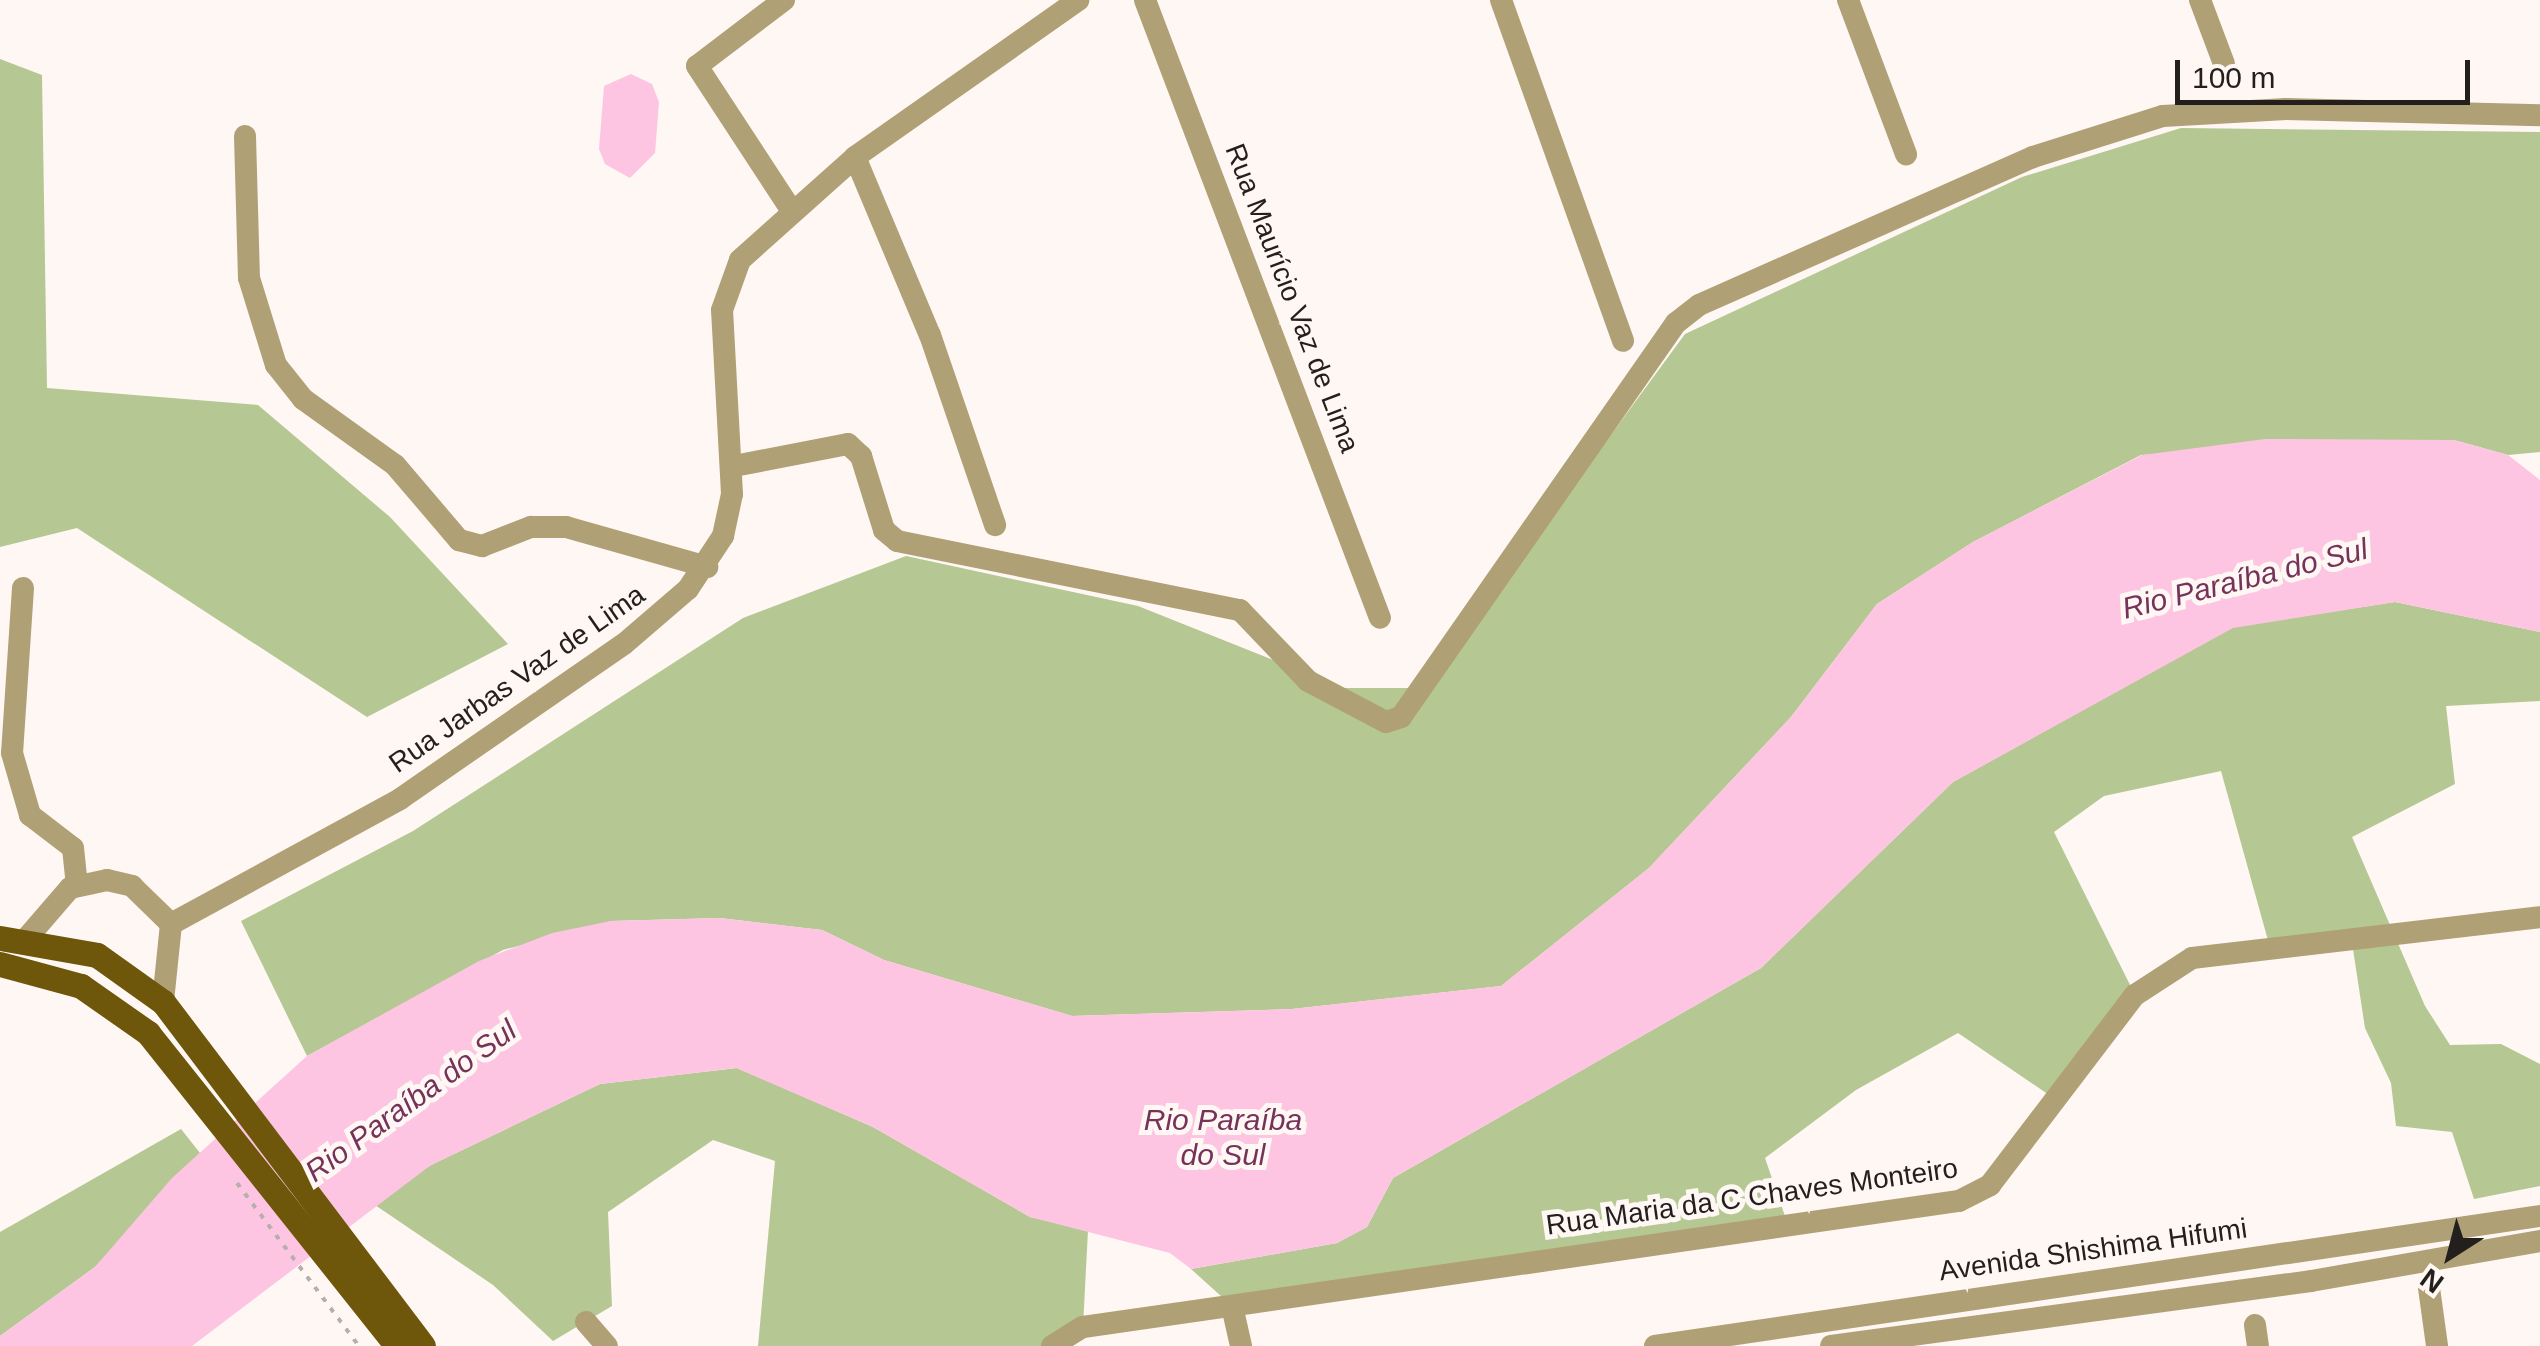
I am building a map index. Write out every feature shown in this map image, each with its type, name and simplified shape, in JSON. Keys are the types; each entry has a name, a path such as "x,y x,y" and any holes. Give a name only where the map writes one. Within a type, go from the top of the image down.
{"main road":[{"path":"13,938 97,955 162,1002 203,1076 400,1334 423,1346"},
{"path":"0,964 44,972 102,998 203,1076"},
{"path":"400,1334 440,1346"}],"street":[{"path":"784,0 697,66 699,80 790,208"},
{"name":"Rua Jarbas Vaz de Lima","path":"172,924 400,800 639,633 708,566 723,536 734,466 724,298 740,260 790,208 855,157 1078,0"},
{"name":"Rua Maurício Vaz de Lima","path":"1145,0 1380,618"},
{"path":"1501,0 1623,341"},
{"path":"1848,0 1906,154"},
{"path":"2200,0 2224,64"},
{"path":"734,466 848,444 861,456 884,530 897,541 1240,610 1308,681 1386,722 1400,717 1676,323 1699,305 2033,157 2163,116 2286,109 2540,115"},
{"path":"245,136 249,278 276,364 303,399 395,465 459,540 482,546 531,527 566,526 708,566"},
{"path":"855,157 930,336 995,525"},
{"path":"23,588 12,754 30,815 73,848 78,885"},
{"path":"13,938 57,897 78,885 132,886 172,924 162,1002"},
{"name":"Rua Maria da C Chaves Monteiro","path":"1052,1346 1083,1327 1959,1201 1990,1184 2135,996 2192,958 2540,917"},
{"name":"Avenida Shishima Hifumi","path":"1655,1346 2540,1216"},
{"name":"Avenida Shishima Hifumi","path":"1831,1346 2311,1281 2540,1241"},
{"path":"2429,1288 2438,1346"},
{"path":"1232,1306 1241,1346"},
{"path":"586,1322 608,1346"}],"path":[{"path":"235,1181 359,1346"}],"green space":[{"path":"0,59 42,75 47,388 258,405 390,517 508,644 367,717 77,528 0,547"},
{"path":"2181,128 2540,132 2540,452 2508,455 2454,440 2141,455 1973,542 1877,604 1791,717 1649,868 1501,986 1292,1009 1072,1016 884,960 822,930 720,918 611,921 503,950 307,1056 241,921 413,831 743,618 906,556 1138,606 1343,688 1425,688 1685,334 2022,177"},
{"path":"2395,602 2540,632 2540,701 2446,706 2455,784 2352,837 2425,1006 2450,1045 2501,1044 2540,1064 2540,1186 2474,1199 2452,1132 2396,1126 2391,1083 2365,1028 2351,936 2269,944 2221,771 2104,796 2054,832 2135,995 2055,1099 1958,1033 1856,1090 1765,1158 1788,1225 1232,1306 1191,1269 1337,1243 1367,1227 1393,1178 1761,968 1953,782 2233,627"},
{"path":"737,1068 873,1127 1030,1217 1088,1230 1083,1327 1052,1346 758,1346 775,1161 713,1140 608,1212 612,1306 553,1341 493,1285 372,1203 431,1165 600,1084"},
{"path":"181,1129 200,1153 95,1267 0,1336 0,1232"}],"water":[{"path":"631,74 652,84 659,102 655,153 630,178 605,164 599,149 604,86"},
{"name":"Rio Paraíba do Sul","path":"2265,439 2454,440 2508,455 2540,480 2540,632 2395,602 2233,628 1953,782 1761,968 1393,1178 1367,1227 1337,1243 1191,1269 1170,1253 1030,1217 873,1127 736,1068 600,1084 431,1165 192,1346 0,1346 0,1336 95,1267 172,1178 307,1056 479,961 552,933 611,921 720,918 822,930 884,960 1072,1016 1292,1009 1501,986 1649,868 1791,717 1877,604 1973,542 2142,455"}]}
